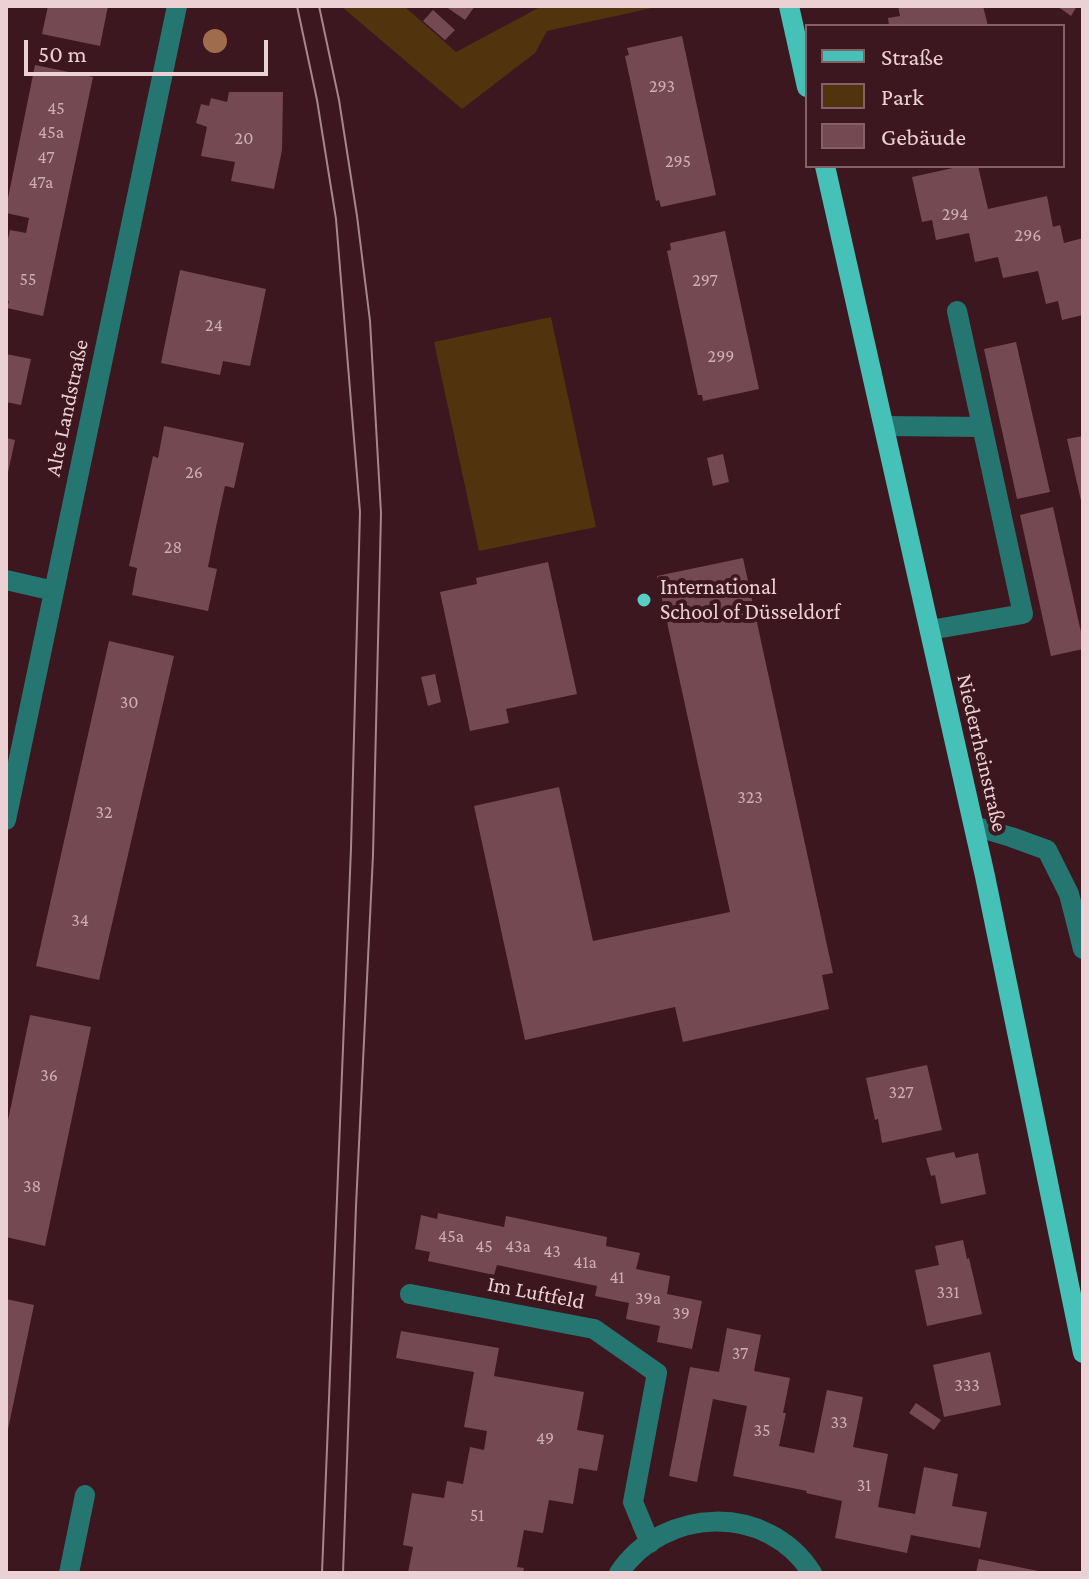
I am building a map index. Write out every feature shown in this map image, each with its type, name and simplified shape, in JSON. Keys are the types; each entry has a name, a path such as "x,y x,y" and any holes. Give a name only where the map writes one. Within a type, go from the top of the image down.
{"main road":[{"path":"789,6 805,78"},
{"name":"Niederrheinstraße","path":"825,168 974,826 1083,1353"}],"street":[{"name":"Alte Landstraße","path":"6,820 177,6"},
{"path":"930,630 1023,614 957,311"},
{"path":"884,426 982,427"},
{"path":"6,580 54,591"},
{"path":"974,826 1047,850 1069,894 1083,949"},
{"name":"Im Luftfeld","path":"410,1294 594,1329 657,1373 633,1502 650,1543"},
{"path":"69,1573 85,1495"},
{"path":"619,1573 628,1560 676,1527 710,1521 741,1523 778,1538 806,1563 812,1573"}],"green space":[{"path":"341,6 404,6 456,52 542,6 661,6 547,31 535,53 462,109"},
{"path":"551,317 596,527 479,551 434,342"}],"building":[{"path":"48,6 108,6 100,46 42,34"},
{"path":"445,6 475,6 465,20"},
{"path":"898,6 983,6 988,24 889,24 888,18 900,16"},
{"path":"1057,6 1077,6 1071,16"},
{"path":"433,10 455,30 445,40 423,21"},
{"path":"682,36 716,195 661,207 659,200 656,201 625,56 629,55 627,48"},
{"path":"35,65 93,77 43,316 7,308 9,301 6,301 6,248 10,230 26,233 29,218 6,213 6,208"},
{"path":"229,92 283,92 282,150 274,189 231,181 235,162 201,156 207,127 196,123 201,104 209,106 211,98 227,102"},
{"path":"953,168 978,168 988,209 1047,196 1053,227 1060,225 1064,243 1083,238 1083,315 1062,320 1058,301 1046,304 1038,271 1003,278 998,257 975,262 969,233 936,240 932,220 922,222 912,177"},
{"path":"725,231 759,389 703,401 702,395 698,395 667,251 671,250 670,243"},
{"path":"180,270 266,289 250,366 223,361 220,375 161,363"},
{"path":"1016,342 1050,492 1017,499 984,349"},
{"path":"6,354 31,359 21,405 6,402"},
{"path":"164,426 244,443 234,488 225,486 216,527 208,567 217,569 208,611 132,595 137,568 129,566 153,456 158,458"},
{"path":"1083,436 1083,505 1082,505 1067,439"},
{"path":"6,438 15,440 7,477 6,476"},
{"path":"723,454 729,482 713,486 707,458"},
{"path":"1053,507 1083,649 1051,656 1020,515"},
{"path":"743,558 833,973 822,975 829,1009 683,1042 675,1007 525,1040 474,806 559,787 593,941 730,912 657,576"},
{"path":"548,562 577,694 506,709 509,723 470,731 440,592 477,584 476,578"},
{"path":"109,641 174,656 99,980 36,966"},
{"path":"435,674 441,702 428,706 421,677"},
{"path":"30,1015 91,1027 45,1246 6,1237 6,1130"},
{"path":"927,1065 942,1130 882,1143 866,1078"},
{"path":"954,1152 956,1158 978,1153 986,1194 941,1204 935,1175 931,1176 926,1158"},
{"path":"438,1213 504,1227 506,1216 607,1237 606,1246 640,1253 636,1269 670,1276 667,1294 702,1301 692,1349 657,1342 660,1326 626,1319 629,1303 595,1296 597,1286 497,1265 494,1275 428,1261 430,1252 415,1249 421,1215 437,1219"},
{"path":"963,1240 982,1314 927,1326 915,1270 939,1265 935,1246"},
{"path":"6,1299 34,1305 7,1434 6,1433"},
{"path":"727,1328 761,1335 754,1371 790,1378 779,1446 814,1453 827,1390 863,1397 853,1447 888,1454 878,1507 915,1514 924,1467 958,1474 952,1506 987,1512 980,1548 911,1535 907,1553 835,1538 842,1501 733,1476 747,1406 713,1399 697,1482 669,1476 690,1367 719,1372"},
{"path":"401,1331 499,1348 494,1376 584,1392 577,1430 604,1435 597,1471 579,1468 573,1504 549,1500 543,1533 524,1530 517,1567 524,1568 523,1573 408,1573 413,1547 403,1545 412,1493 444,1498 447,1481 463,1484 470,1447 484,1450 487,1431 464,1427 474,1372 396,1358"},
{"path":"990,1352 1001,1405 944,1417 933,1365"},
{"path":"916,1403 941,1420 934,1430 909,1413"},
{"path":"979,1559 1043,1572 1043,1573 976,1573"}],"tram line":[{"path":"297,6 317,100 336,219 360,512 351,848 322,1573"},
{"path":"319,6 339,100 370,321 381,513 373,855 343,1573"}],"place":[{"name":"International School of Düsseldorf","path":"644,600"}]}
